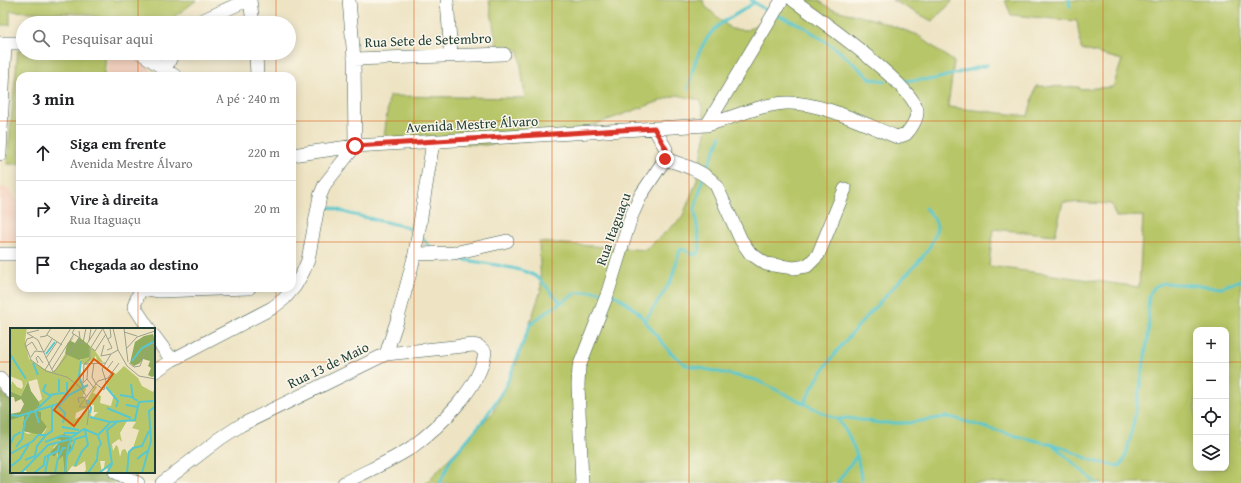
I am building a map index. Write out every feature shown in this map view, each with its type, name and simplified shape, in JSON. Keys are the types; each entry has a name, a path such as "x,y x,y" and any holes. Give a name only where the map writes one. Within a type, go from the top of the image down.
{"street":[{"path":"212,16 247,0"},
{"path":"250,0 252,16"},
{"name":"Rua Sete de Setembro","path":"349,0 354,59 355,146"},
{"path":"447,0 451,55"},
{"path":"707,125 782,0"},
{"name":"Avenida Mestre Álvaro","path":"296,154 355,146 707,125 785,103 812,105 896,137 906,134 910,130 917,114 917,109 900,86 831,28 792,0"},
{"path":"0,154 3,43 16,42"},
{"name":"Rua Sete de Setembro","path":"354,59 504,54"},
{"path":"150,60 165,72"},
{"path":"168,72 171,60"},
{"path":"256,60 257,72"},
{"path":"654,128 666,149 665,159 695,170 711,179 716,185 741,240 750,253 766,264 794,268 807,266 818,255 845,189"},
{"name":"Rua 13 de Maio","path":"162,483 220,438 241,425 386,354 398,318 415,254 433,142"},
{"path":"296,282 308,260 320,196 325,184 355,146"},
{"name":"Rua Itaguaçu","path":"582,483 578,385 579,367 607,295 631,217 638,201 665,159"},
{"path":"415,254 454,253 508,241"},
{"path":"0,254 16,254"},
{"path":"140,292 134,306 148,328"},
{"path":"155,371 172,360 272,308 284,299 289,292"},
{"path":"155,337 172,360"},
{"path":"344,483 411,447 431,431 467,392 484,360 485,352 478,346 473,345 386,354"},
{"path":"0,379 10,391"},
{"path":"117,473 138,483"}],"shaded area":[{"path":"108,60 144,60 149,65 151,72 107,72"},
{"path":"6,187 16,199 16,241 0,243 0,188"}],"green space":[{"path":"0,0 197,0 175,16 93,16 86,14 10,11 10,25 0,25"},
{"path":"489,0 703,0 705,6 731,29 747,30 763,21 785,0 818,0 831,9 876,20 918,35 954,62 948,107 1028,116 1036,86 1079,87 1079,89 1113,87 1122,60 1081,49 1077,21 1011,15 1005,0 1241,0 1241,483 426,483 493,412 516,365 541,290 539,242 645,250 682,218 697,180 707,128 700,100 677,95 588,127 542,139 485,145 384,139 389,96 525,98 519,50 497,46","holes":["1063,202 1111,204 1116,217 1143,216 1139,287 989,266 993,229 1055,235"]},
{"path":"892,0 951,0 952,2 932,21"},
{"path":"17,60 105,60 104,72 16,72 16,164 7,164"},
{"path":"2,392 10,400 10,473 106,473 122,483 27,483 20,480 0,483 0,393"}],"waterway":[{"path":"751,0 767,11"},
{"path":"1069,0 1070,6"},
{"path":"689,89 692,71 698,54 707,38 719,25 753,3"},
{"path":"777,15 801,25 838,50 871,79 886,81"},
{"path":"901,81 935,79 987,65"},
{"path":"706,171 721,136"},
{"path":"645,321 671,281 680,250 683,249 696,255 700,250 695,209 703,178"},
{"path":"327,206 350,214 403,226 410,229"},
{"path":"804,404 821,373 843,344 926,253 935,235 937,226 934,218 925,208"},
{"path":"423,239 432,249"},
{"path":"454,258 498,265 532,274 538,278 561,303"},
{"path":"836,419 848,418 880,423 908,423 945,417 954,418 1000,432 1062,447 1093,461 1118,466 1121,465 1125,457 1134,421 1149,325 1148,301 1153,288 1163,283 1222,287 1241,280"},
{"path":"440,483 451,459 483,421 506,386 530,325 545,313 576,293 592,291 604,292"},
{"path":"612,294 637,311 670,352 686,365 756,380 838,420 848,434 857,455 862,483"},
{"path":"1053,445 1096,483"},
{"path":"837,483 857,455"}],"route":[{"path":"355,146 520,138 654,128 665,144 667,154 665,159"}]}
